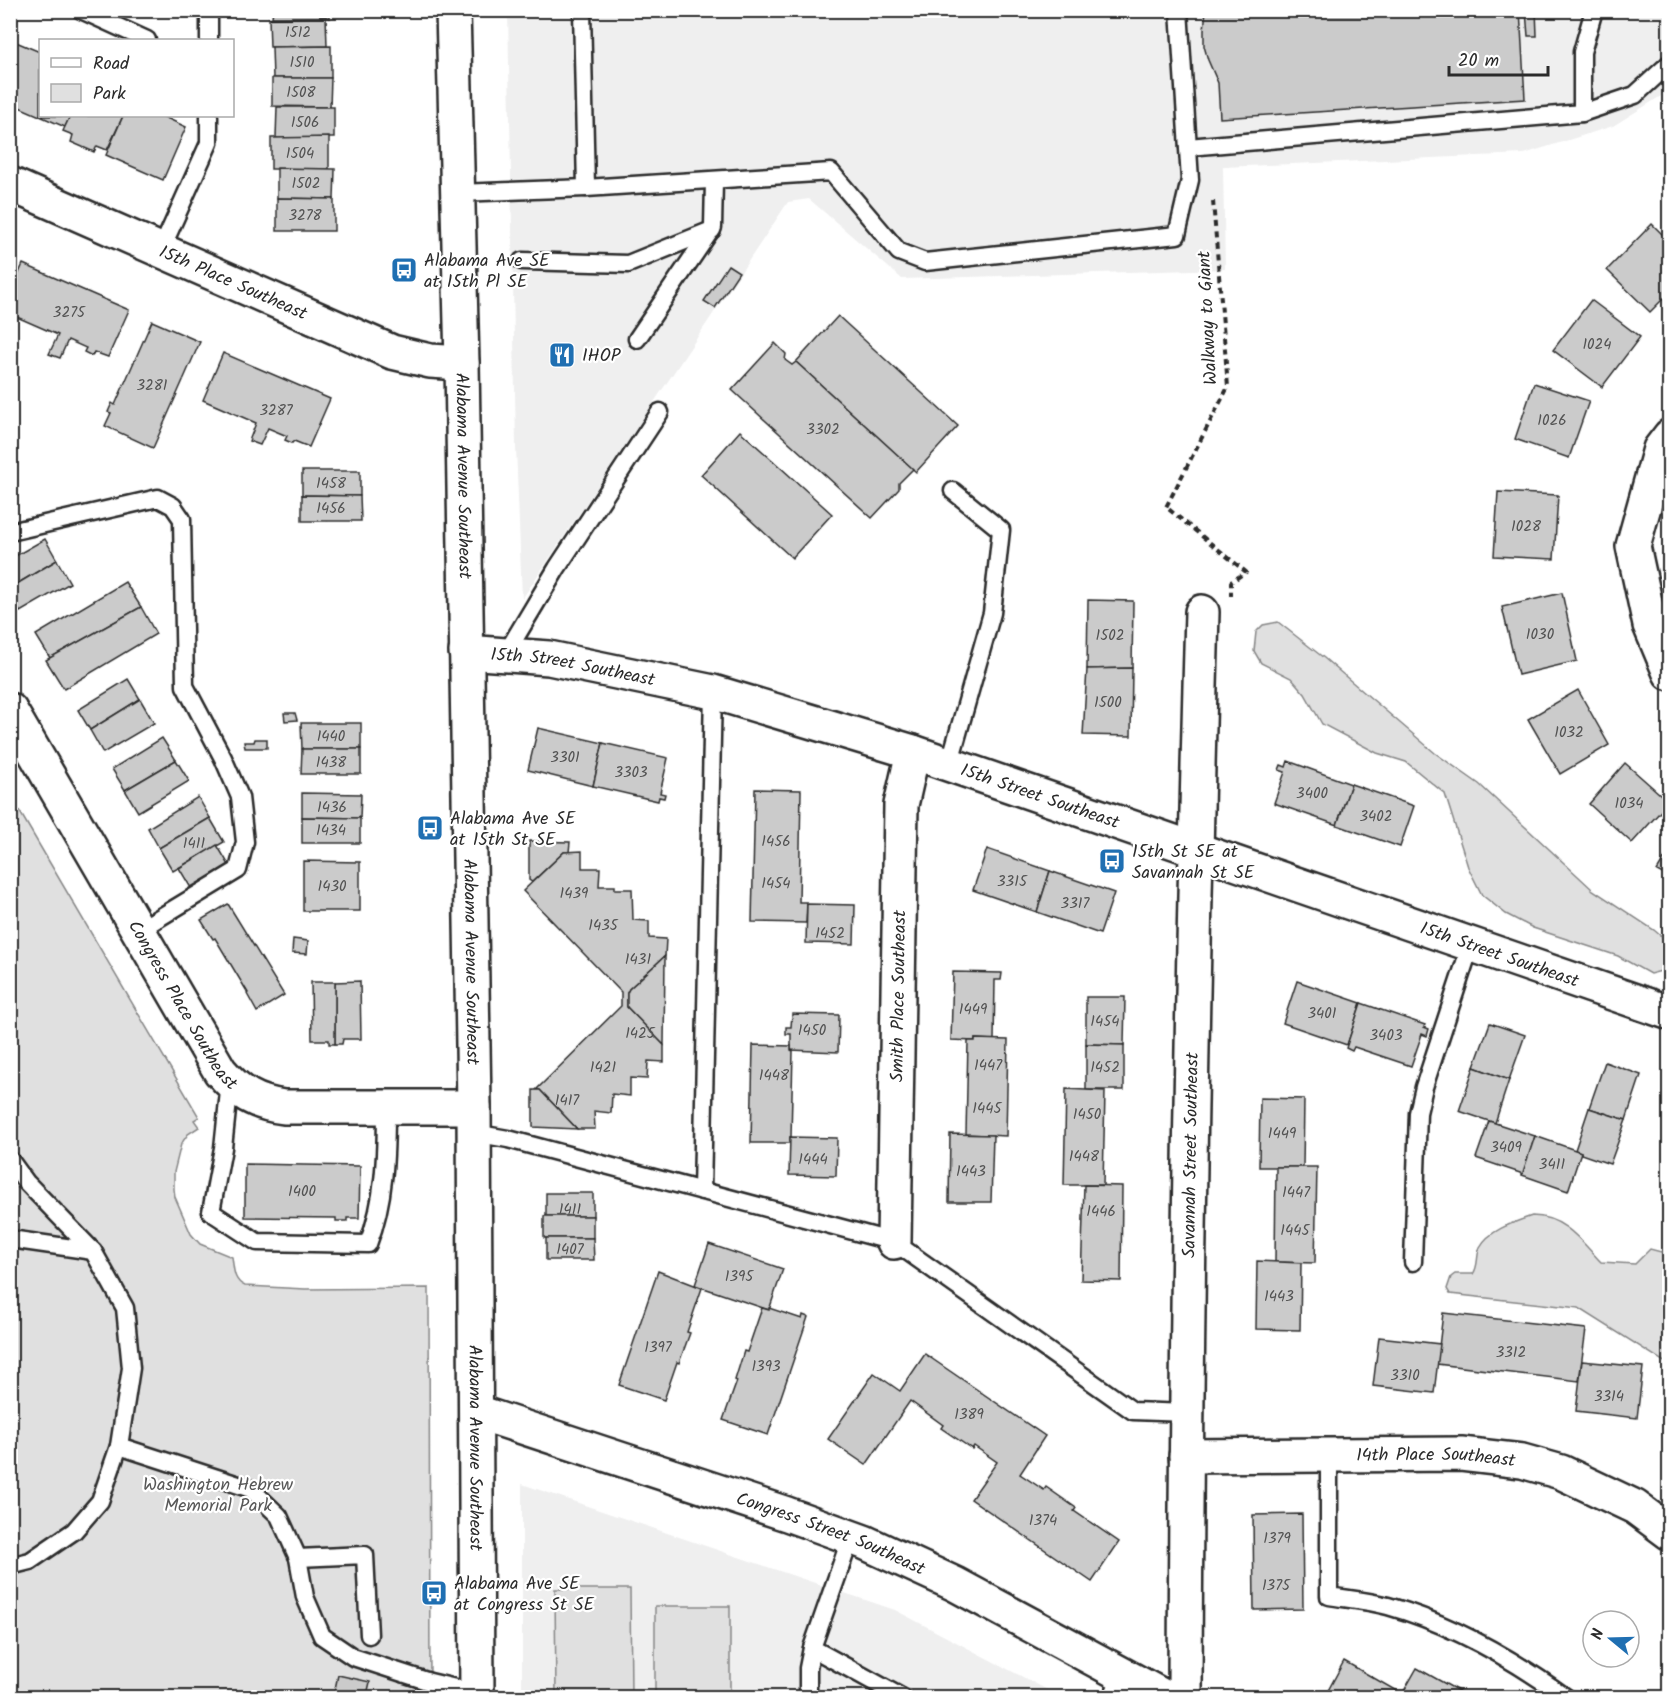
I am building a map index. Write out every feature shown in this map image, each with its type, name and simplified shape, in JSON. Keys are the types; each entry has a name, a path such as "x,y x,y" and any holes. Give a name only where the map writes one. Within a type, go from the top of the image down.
{"street":[{"name":"Alabama Avenue Southeast","path":"453,10 462,363 474,1120 477,1695"},
{"name":"15th Place Southeast","path":"10,184 392,352 430,361 462,363"},
{"path":"1670,436 1660,449 1634,546 1650,625 1670,673"},
{"name":"Savannah Street Southeast","path":"1185,1698 1186,1456 1196,849 1216,606"},
{"name":"15th Street Southeast","path":"466,652 549,658 713,692 914,752 1670,1013"},
{"name":"Congress Place Southeast","path":"10,710 220,1071 241,1092 269,1105 284,1107 386,1107 474,1120"},
{"name":"Smith Place Southeast","path":"894,1242 901,806 914,752"},
{"name":"Congress Street Southeast","path":"477,1412 779,1511 851,1537 955,1584 1117,1686 1166,1698"},
{"name":"14th Place Southeast","path":"1186,1456 1461,1454 1522,1461 1561,1472 1635,1507 1670,1533"}],"lane":[{"path":"81,10 145,39"},
{"path":"209,10 209,39"},
{"path":"582,10 586,188"},
{"path":"458,193 714,181 831,172 899,252 925,262 1177,235 1190,180 1179,10"},
{"path":"1582,113 1582,52 1594,10"},
{"path":"1188,147 1582,113 1635,95 1670,63"},
{"path":"161,250 209,143 209,117"},
{"path":"637,339 712,230 714,181"},
{"path":"522,261 628,264 712,230"},
{"path":"506,655 557,568 660,412"},
{"path":"949,765 992,613 1001,530 953,491"},
{"path":"10,532 158,498 173,506 182,519 185,686 223,758 240,797 245,842 238,870 139,930"},
{"path":"702,1191 713,692"},
{"path":"1413,1262 1418,1113 1424,1087 1471,944"},
{"path":"230,1082 223,1148 211,1212 257,1242 368,1244 376,1224 386,1162 386,1107"},
{"path":"474,1120 508,1139 894,1242 1133,1411 1187,1413"},
{"path":"10,1160 26,1182 93,1251 125,1308 131,1368 119,1446 100,1501 74,1531 30,1561 10,1566"},
{"path":"10,1239 93,1251"},
{"path":"119,1446 251,1489 279,1516 298,1558 304,1597 322,1636 353,1657 477,1695"},
{"path":"1329,1455 1329,1596 1387,1606 1447,1626 1533,1674 1567,1698"},
{"path":"808,1698 808,1668 812,1648 851,1537"},
{"path":"298,1558 365,1555 369,1635"},
{"path":"812,1648 903,1698"}],"path":[{"name":"Walkway to Giant","path":"1209,145 1228,387 1166,507 1246,572 1231,582 1216,606"}],"shaded area":[{"path":"508,11 1669,11 1669,91 1613,126 1524,154 1223,167 1225,269 902,279 809,199 788,202 522,599 516,447"},
{"path":"522,1484 895,1610 1061,1697 522,1698"}],"green space":[{"path":"1278,622 1324,658 1435,753 1479,784 1593,890 1654,930 1669,943 1669,969 1650,974 1618,956 1533,928 1506,914 1482,895 1468,867 1445,794 1406,762 1377,753 1322,724 1305,694 1291,678 1261,663 1254,651 1256,632 1263,625"},
{"name":"Washington Hebrew Memorial Park","path":"10,795 199,1117 194,1120 199,1127 188,1134 181,1144 174,1172 175,1197 191,1234 200,1244 232,1257 236,1278 245,1286 305,1289 429,1288 430,1697 11,1697"},
{"path":"1532,1216 1543,1217 1563,1225 1579,1238 1601,1262 1635,1264 1650,1249 1669,1254 1669,1365 1579,1308 1450,1294 1447,1289 1451,1277 1455,1274 1473,1274 1480,1247 1484,1241 1503,1227"},
{"path":"555,1589 630,1589 631,1697 556,1697"},
{"path":"655,1606 730,1606 730,1697 655,1697"}],"building":[{"path":"273,10 330,10 330,18 272,17"},
{"path":"1206,10 1520,10 1525,99 1220,118 1218,83 1204,46"},
{"path":"1536,10 1537,36 1528,36 1526,11"},
{"path":"326,17 327,46 270,47 269,18"},
{"path":"16,42 39,52 39,116 10,103 10,54"},
{"path":"331,46 331,78 273,78 272,47"},
{"path":"272,78 331,78 330,107 272,106"},
{"path":"277,107 334,107 334,138 276,138"},
{"path":"42,117 70,117 65,127"},
{"path":"70,117 123,117 107,150 97,146 94,152 71,142 73,135 63,131"},
{"path":"123,117 164,117 186,127 163,180 106,155"},
{"path":"329,137 329,169 271,169 271,138"},
{"path":"277,168 335,169 334,199 277,198"},
{"path":"277,198 334,199 334,231 277,231"},
{"path":"1652,224 1670,242 1670,292 1650,312 1607,270"},
{"path":"23,264 129,310 108,357 94,352 92,356 84,352 86,348 68,340 60,358 49,354 58,335 10,314 10,293"},
{"path":"728,265 739,272 715,308 704,301"},
{"path":"1591,300 1640,337 1602,387 1553,350"},
{"path":"838,316 958,426 916,472 796,362"},
{"path":"152,321 200,342 153,448 105,426 111,413 108,412 112,403 115,405"},
{"path":"775,343 786,354 785,360 792,365 796,362 913,469 899,483 899,489 872,518 732,390"},
{"path":"223,353 330,399 309,447 285,440 287,436 268,428 260,445 249,441 256,423 203,400"},
{"path":"1534,383 1589,401 1569,458 1515,439"},
{"path":"740,431 832,514 792,558 701,475"},
{"path":"302,471 360,471 360,496 302,495"},
{"path":"1498,492 1558,495 1554,559 1494,556"},
{"path":"302,495 360,496 361,521 302,521"},
{"path":"45,539 57,560 10,588 10,559"},
{"path":"57,560 70,583 20,612 10,596 10,588"},
{"path":"125,582 141,607 50,658 36,635"},
{"path":"1562,593 1577,661 1518,675 1502,607"},
{"path":"1088,600 1133,601 1132,668 1087,669"},
{"path":"141,607 156,634 64,689 46,660"},
{"path":"1132,668 1131,736 1083,735 1087,669"},
{"path":"128,679 140,699 90,730 78,710"},
{"path":"1578,690 1609,745 1560,774 1528,719"},
{"path":"140,699 154,723 103,753 90,730"},
{"path":"284,713 295,713 297,720 285,721"},
{"path":"301,723 361,723 361,749 302,749"},
{"path":"538,728 603,743 593,786 528,770"},
{"path":"162,738 176,760 125,790 112,769"},
{"path":"255,739 267,739 267,748 245,748 244,742 254,742"},
{"path":"603,743 668,758 660,793 665,794 664,798 659,797 658,801 593,786"},
{"path":"302,749 361,749 361,774 301,774"},
{"path":"176,760 189,781 138,812 125,790"},
{"path":"1288,761 1351,784 1337,825 1274,803 1285,772 1279,770 1281,765 1286,767"},
{"path":"1625,763 1669,802 1632,843 1589,804"},
{"path":"1351,784 1414,806 1400,847 1337,825"},
{"path":"755,789 801,790 799,902 807,902 806,923 752,922"},
{"path":"302,793 361,794 360,818 302,817"},
{"path":"198,797 210,818 159,848 148,828"},
{"path":"302,817 360,818 360,843 302,843"},
{"path":"210,818 224,842 173,871 159,848"},
{"path":"529,841 570,842 569,852 564,852 532,882 529,880"},
{"path":"217,845 229,865 191,888 179,868"},
{"path":"987,849 1050,871 1037,912 973,890"},
{"path":"1670,849 1670,878 1657,871"},
{"path":"582,851 582,868 600,868 599,886 632,889 633,920 649,921 649,938 666,939 665,956 627,993 627,1007 664,1045 664,1062 648,1061 647,1079 630,1078 630,1096 612,1094 611,1113 594,1111 595,1129 577,1129 540,1090 536,1090 621,1006 621,992 523,891 564,852"},
{"path":"303,861 360,862 360,911 303,911"},
{"path":"1050,871 1114,893 1100,934 1037,912"},
{"path":"228,904 284,995 257,1012 215,938 213,939 201,920"},
{"path":"807,904 855,905 854,944 806,943"},
{"path":"293,939 308,941 307,954 292,953"},
{"path":"665,956 664,1045 627,1007 627,993"},
{"path":"953,972 1002,973 1001,980 995,980 994,1040 951,1040"},
{"path":"360,981 361,1039 343,1039 342,1044 335,1044 335,982"},
{"path":"1297,981 1361,1003 1347,1045 1283,1023"},
{"path":"311,982 335,982 335,1044 329,1044 329,1040 312,1040"},
{"path":"1086,997 1125,997 1124,1045 1086,1044"},
{"path":"1361,1003 1425,1025 1424,1027 1429,1029 1427,1036 1422,1034 1411,1066 1354,1047 1352,1051 1346,1048"},
{"path":"792,1014 839,1015 838,1052 791,1050 791,1034 786,1034 786,1027 791,1027"},
{"path":"1490,1023 1525,1035 1509,1080 1474,1067"},
{"path":"975,1039 1008,1040 1006,1136 966,1134 968,1041 975,1041"},
{"path":"1086,1044 1124,1045 1124,1090 1086,1090"},
{"path":"753,1045 791,1046 793,1051 790,1143 751,1143"},
{"path":"1605,1062 1641,1075 1626,1120 1589,1108"},
{"path":"1474,1067 1509,1080 1495,1123 1459,1111"},
{"path":"1066,1089 1105,1091 1103,1185 1064,1185"},
{"path":"533,1090 540,1090 577,1129 533,1127"},
{"path":"1260,1098 1304,1099 1303,1167 1259,1167"},
{"path":"1589,1108 1626,1120 1610,1164 1575,1150"},
{"path":"1489,1121 1535,1136 1523,1174 1476,1158"},
{"path":"950,1134 993,1135 991,1202 949,1202"},
{"path":"1535,1136 1581,1152 1568,1191 1522,1175"},
{"path":"790,1137 837,1138 836,1176 789,1175"},
{"path":"245,1164 360,1166 359,1218 336,1221 336,1218 245,1217"},
{"path":"1276,1167 1317,1167 1315,1263 1275,1262"},
{"path":"1084,1185 1122,1186 1121,1281 1081,1280"},
{"path":"546,1193 593,1193 593,1216 546,1216"},
{"path":"544,1216 593,1216 593,1238 544,1238"},
{"path":"546,1238 593,1238 594,1260 546,1260"},
{"path":"709,1244 783,1269 769,1310 695,1285"},
{"path":"1257,1261 1301,1263 1300,1330 1256,1329"},
{"path":"658,1271 702,1288 687,1332 690,1333 664,1400 619,1385"},
{"path":"762,1308 769,1310 769,1308 802,1319 803,1315 808,1317 768,1435 723,1420 737,1381 735,1380 744,1351 747,1352"},
{"path":"1443,1313 1586,1329 1579,1381 1437,1364"},
{"path":"1379,1337 1440,1344 1434,1393 1373,1386"},
{"path":"925,1354 1045,1436 1020,1474 1044,1490 1046,1487 1076,1508 1074,1511 1119,1542 1092,1582 971,1499 997,1462 974,1446 972,1449 941,1428 943,1425 910,1401 866,1465 828,1439 874,1373 900,1391"},
{"path":"1582,1361 1643,1367 1637,1418 1576,1411"},
{"path":"1302,1514 1303,1609 1254,1610 1253,1515"},
{"path":"1344,1661 1402,1694 1400,1698 1324,1698"},
{"path":"1417,1668 1471,1698 1400,1698"},
{"path":"338,1675 370,1682 367,1695 380,1698 333,1698"}],"place":[{"name":"Alabama Ave SE at 15th Pl SE","path":"404,270"},
{"name":"IHOP","path":"562,355"},
{"name":"Alabama Ave SE at 15th St SE","path":"430,828"},
{"name":"15th St SE at Savannah St SE","path":"1112,861"},
{"name":"Alabama Ave SE at Congress St SE","path":"434,1593"}]}
